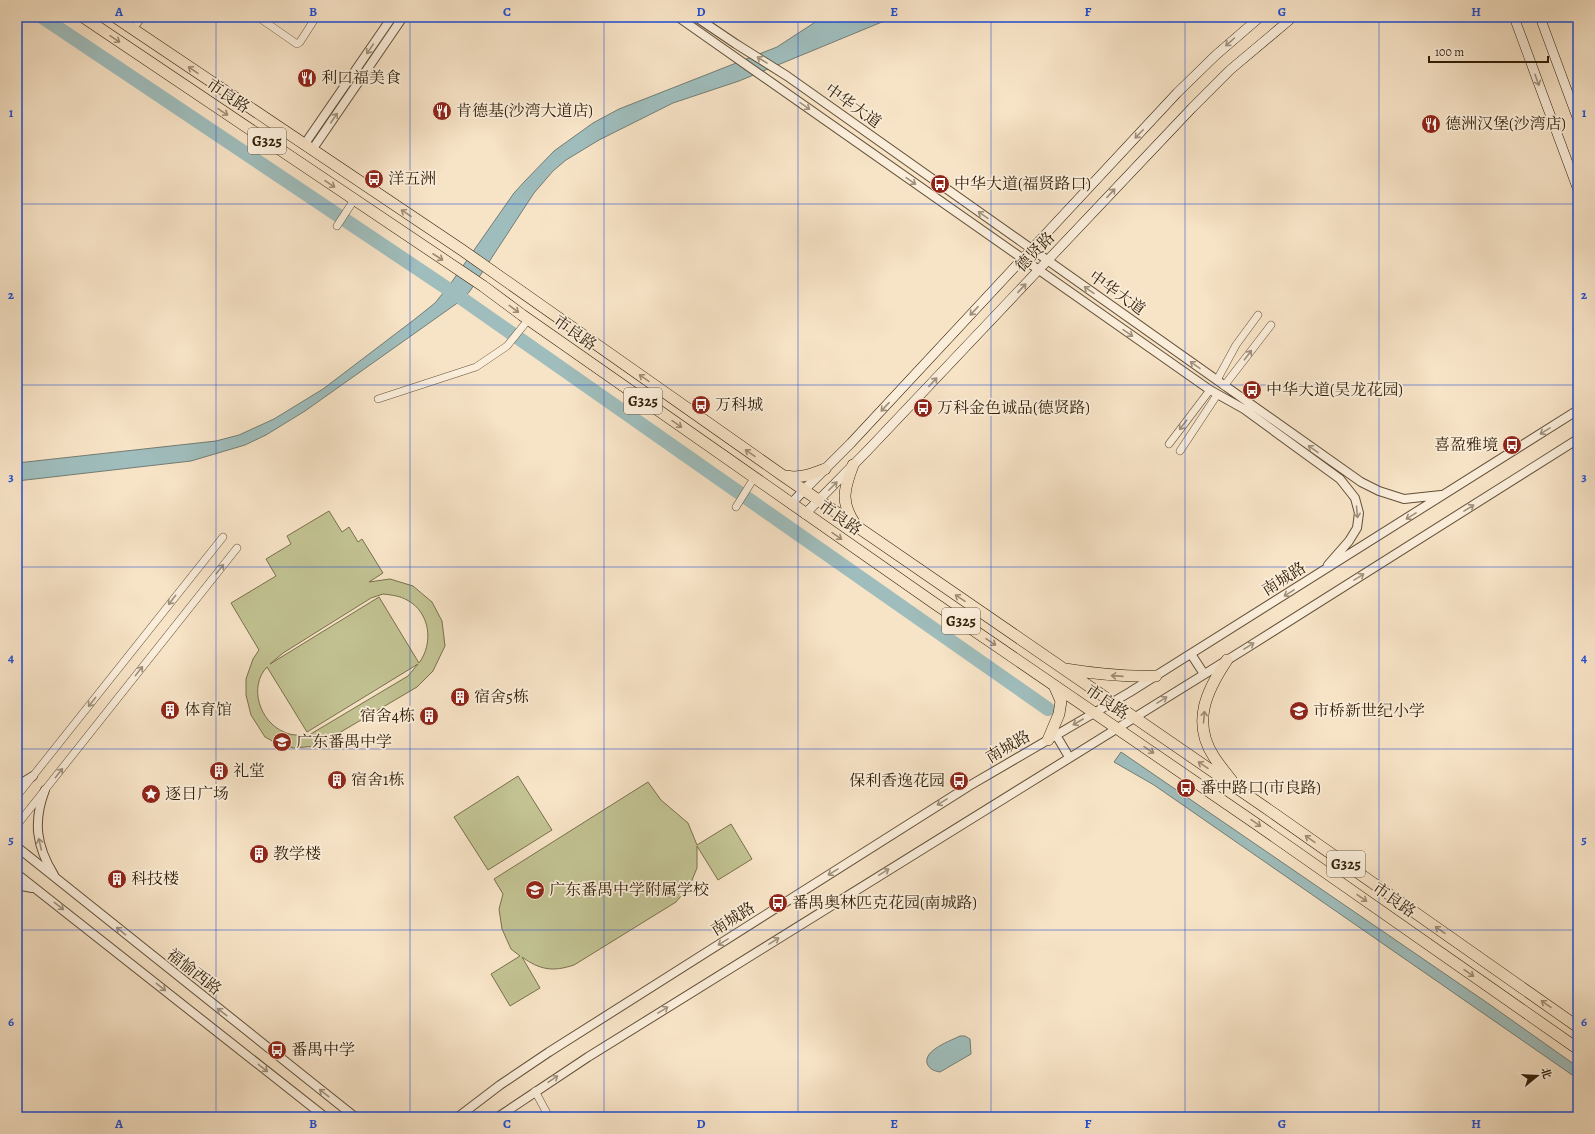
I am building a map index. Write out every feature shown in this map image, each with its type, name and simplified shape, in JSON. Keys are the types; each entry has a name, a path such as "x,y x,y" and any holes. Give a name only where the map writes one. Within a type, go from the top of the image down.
{"highway":[{"name":"市良路","path":"83,17 352,204 483,286 525,323 752,481 791,504 1255,823 1578,1049"},
{"name":"市良路","path":"115,17 462,250 858,528 1237,788 1578,1027"},
{"path":"853,465 846,483 845,494 849,514 858,528"},
{"path":"782,475 798,477 810,475 825,469"},
{"path":"1227,660 1208,693 1204,713 1203,731 1206,742 1213,756 1237,788"},
{"path":"1062,668 1129,677 1156,676"},
{"path":"1052,737 1059,714 1061,701 1054,685"}],"main road":[{"name":"德贤路","path":"791,504 857,438 1177,93 1216,55 1260,17"},
{"name":"德贤路","path":"805,514 1211,89 1250,53 1293,17"},
{"path":"1514,17 1578,190"},
{"path":"1540,17 1578,120"}],"street":[{"path":"133,29 142,17"},
{"path":"258,17 297,44 300,42 316,17"},
{"path":"308,148 392,17"},
{"path":"308,148 402,17"},
{"name":"中华大道","path":"678,17 1214,393 1244,409 1340,479 1355,498 1359,513 1357,528 1349,541 1322,572"},
{"name":"中华大道","path":"699,18 736,44 787,76 1361,482 1378,491 1404,499 1444,495"},
{"path":"337,226 352,204"},
{"path":"1068,291 1076,281"},
{"path":"1217,380 1236,345 1258,315"},
{"path":"378,399 476,367 507,346 525,323"},
{"path":"1224,386 1271,325"},
{"path":"1169,444 1214,393"},
{"path":"1180,451 1214,393"},
{"name":"南城路","path":"458,1117 470,1107 550,1052 969,786 1156,676 1578,410"},
{"path":"498,1117 588,1056 1227,660 1578,439"},
{"path":"1340,479 1344,471"},
{"path":"736,507 752,481"},
{"path":"17,796 223,537"},
{"path":"17,825 237,548"},
{"path":"1191,654 1204,674"},
{"path":"1052,737 1069,757"},
{"path":"17,786 33,776"},
{"path":"45,790 39,805 37,817 39,840 43,855 56,879"},
{"name":"福愉西路","path":"17,848 355,1117"},
{"name":"福愉西路","path":"17,874 325,1117"},
{"path":"17,884 33,888 43,894"},
{"path":"535,1091 549,1117"},
{"path":"452,1117 470,1107"}],"green space":[{"path":"329,511 342,532 349,527 358,542 362,539 383,573 369,582 390,579 413,586 432,602 442,621 445,646 433,671 417,687 317,746 294,748 278,744 265,737 251,715 246,695 246,679 253,659 259,650 231,603 276,576 266,559 291,544 287,536","holes":["383,594 393,595 407,600 415,605 421,612 425,620 428,637 424,655 419,663 379,597 270,664 283,653 371,598","418,664 408,676 309,735 290,734 276,727 263,712 259,703 258,684 261,675 267,667 307,732"]},
{"path":"518,776 552,830 488,870 454,817"},
{"path":"648,782 661,800 688,823 697,845 731,824 752,859 718,880 697,846 697,868 690,885 676,902 574,965 560,969 553,969 535,965 522,957 540,988 510,1006 491,974 520,956 511,949 502,929 499,909 503,894 494,879"}],"water":[{"path":"823,17 894,17 739,81 673,103 599,140 566,160 553,171 534,193 470,291 463,299 305,411 266,435 245,445 191,461 17,481 17,463 216,441 239,435 274,419 323,389 435,303 451,283 514,193 554,151 593,123 619,109 777,47"},
{"path":"1121,752 1489,1004 1578,1067 1578,1079 1154,785 1114,762"},
{"path":"960,1036 965,1036 970,1039 971,1054 940,1072 930,1068 927,1063 929,1054 944,1043"}],"waterway":[{"path":"42,17 454,293 1048,709"}],"place":[{"name":"利口福美食","path":"307,78"},
{"name":"肯德基(沙湾大道店)","path":"442,111"},
{"name":"德洲汉堡(沙湾店)","path":"1431,124"},
{"name":"洋五洲","path":"374,179"},
{"name":"中华大道(福贤路口)","path":"940,184"},
{"name":"中华大道(昊龙花园)","path":"1252,390"},
{"name":"万科城","path":"701,405"},
{"name":"万科金色诚品(德贤路)","path":"923,408"},
{"name":"喜盈雅境","path":"1512,445"},
{"name":"宿舍5栋","path":"460,697"},
{"name":"体育馆","path":"170,710"},
{"name":"市桥新世纪小学","path":"1299,711"},
{"name":"宿舍4栋","path":"429,716"},
{"name":"广东番禺中学","path":"282,742"},
{"name":"礼堂","path":"219,771"},
{"name":"宿舍1栋","path":"337,780"},
{"name":"保利香逸花园","path":"959,781"},
{"name":"番中路口(市良路)","path":"1186,788"},
{"name":"逐日广场","path":"151,794"},
{"name":"教学楼","path":"259,854"},
{"name":"科技楼","path":"117,879"},
{"name":"广东番禺中学附属学校","path":"535,890"},
{"name":"番禺奥林匹克花园(南城路)","path":"778,903"},
{"name":"番禺中学","path":"277,1050"}]}
